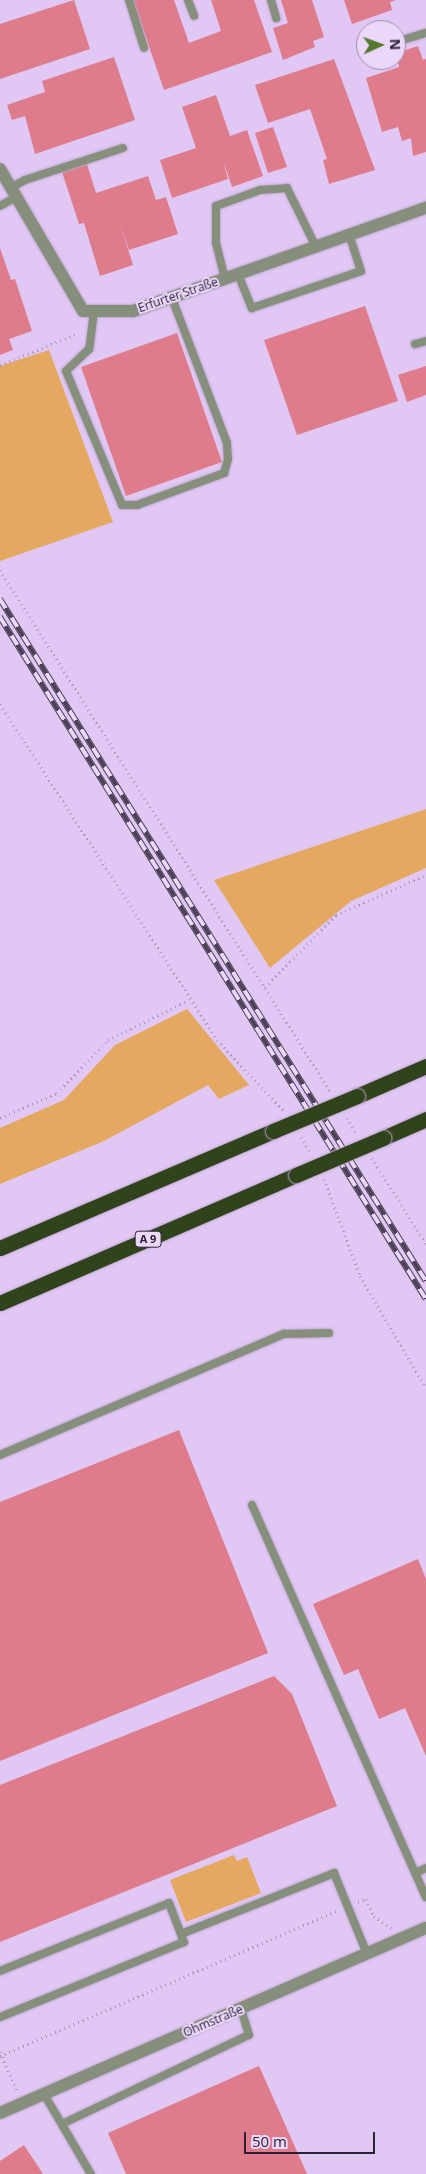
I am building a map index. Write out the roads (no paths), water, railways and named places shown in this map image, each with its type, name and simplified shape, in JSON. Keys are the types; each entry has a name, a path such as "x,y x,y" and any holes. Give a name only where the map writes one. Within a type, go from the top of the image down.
{"highway":[{"path":"0,1248 426,1066"},
{"name":"A 9","path":"0,1303 426,1119"}],"street":[{"path":"0,169 83,311 94,311"},
{"name":"Erfurter Straße","path":"94,311 133,311 426,208"},
{"name":"Ohmstraße","path":"0,2113 426,1928"}],"lane":[{"path":"129,0 144,48"},
{"path":"188,0 194,16"},
{"path":"271,0 276,18"},
{"path":"406,39 426,33"},
{"path":"0,206 25,180 123,148"},
{"path":"224,279 216,242 216,206 260,190 287,188 316,247"},
{"path":"238,274 252,308 362,272 349,235"},
{"path":"94,311 90,329 89,349 66,371 122,505 137,505 224,473 228,459 227,443 172,298"},
{"path":"415,344 426,341"},
{"path":"0,1455 284,1334 329,1333"},
{"path":"252,1505 426,1897"},
{"path":"415,1873 426,1868"},
{"path":"181,1934 334,1873 368,1954"},
{"path":"0,1972 169,1903 184,1942 0,2018"},
{"path":"62,2124 249,2035 241,2009"},
{"path":"44,2094 91,2174"}],"railway":[{"path":"0,599 426,1281"},
{"path":"0,617 426,1299"}]}
